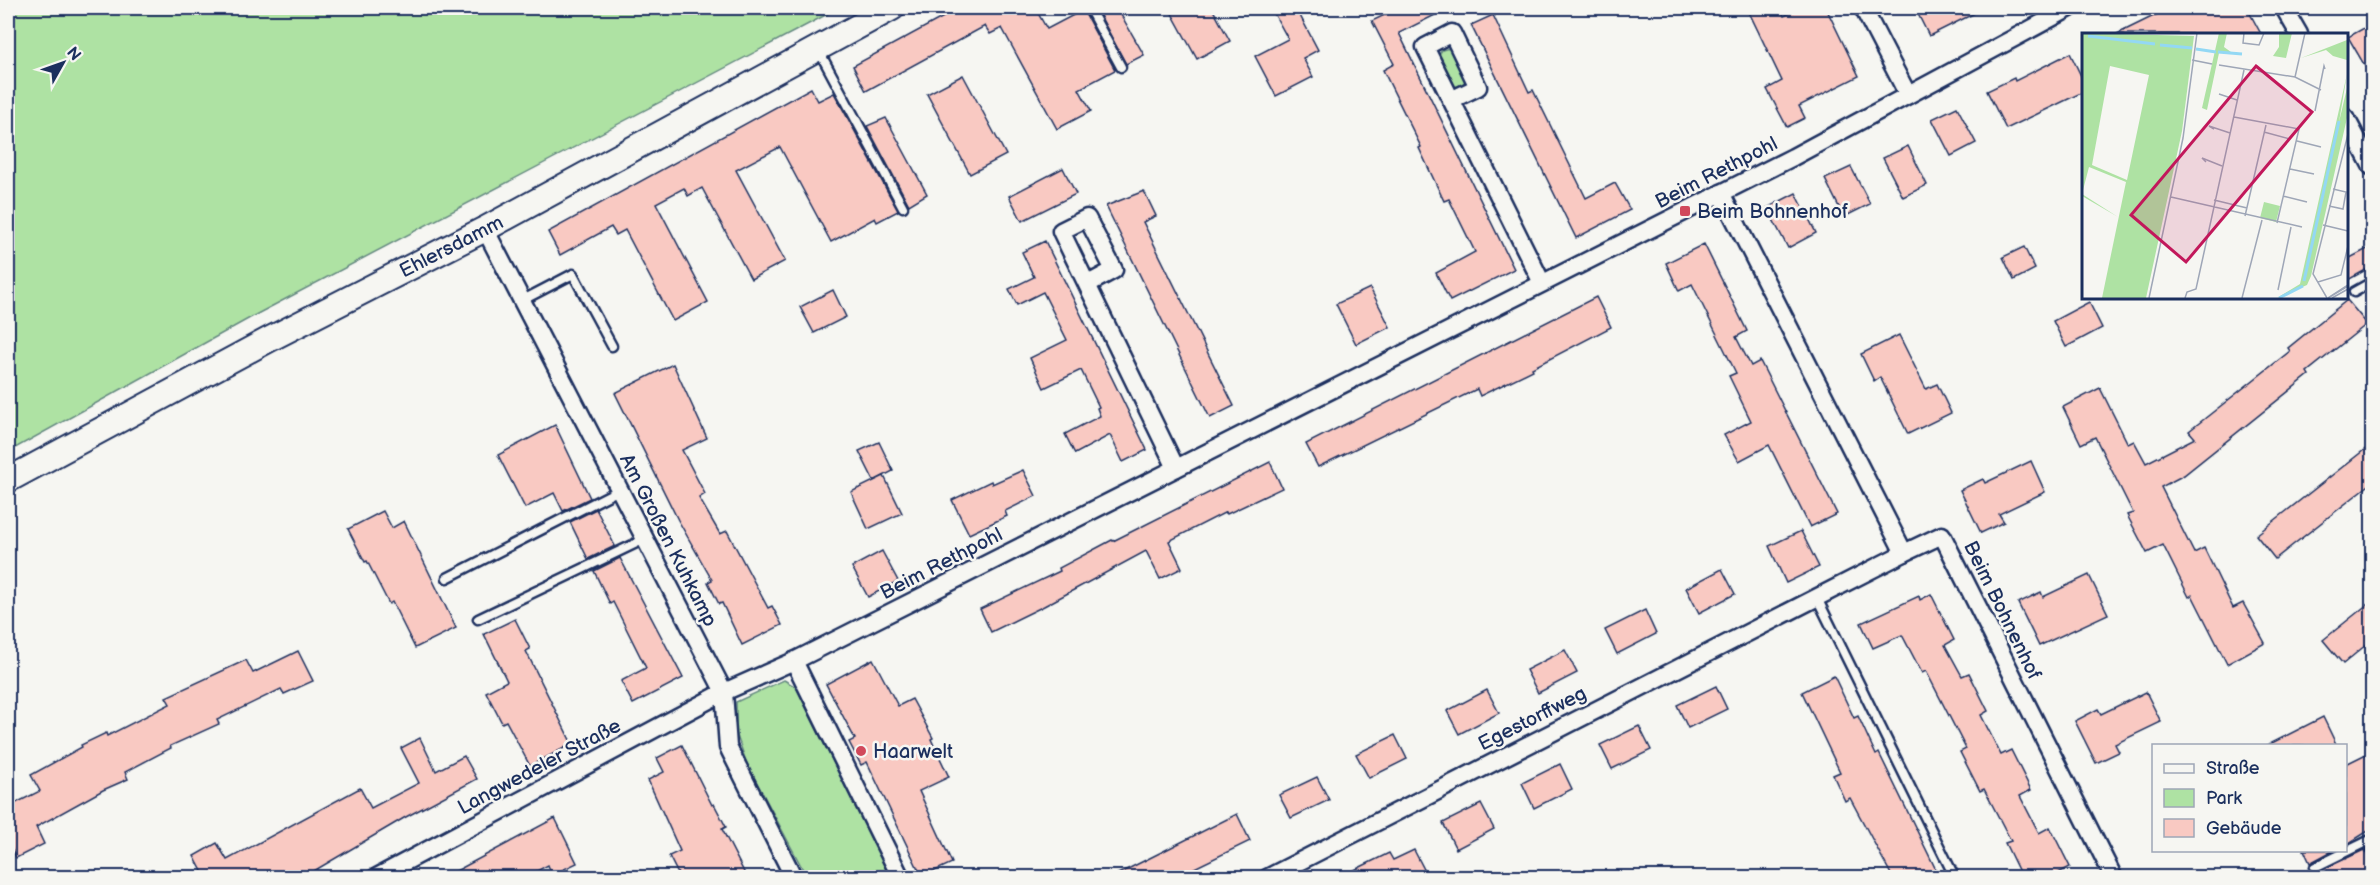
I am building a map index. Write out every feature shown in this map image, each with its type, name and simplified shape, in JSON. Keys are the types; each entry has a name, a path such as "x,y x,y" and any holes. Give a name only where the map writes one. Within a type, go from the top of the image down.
{"street":[{"name":"Ehlersdamm","path":"8,480 268,340 485,229 892,8"},
{"path":"1863,8 1908,95"},
{"name":"Beim Rethpohl","path":"724,693 794,660 1721,193 2070,8"},
{"path":"2284,8 2298,33"},
{"path":"1451,100 1542,283"},
{"path":"2347,120 2373,167"},
{"path":"1721,193 1904,553"},
{"name":"Am Großen Kuhkamp","path":"485,229 724,693 728,747 794,878"},
{"path":"1088,284 1176,468"},
{"name":"Beim Bohnenhof","path":"1904,553 1942,535 2114,878"},
{"name":"Egestorffweg","path":"1267,878 1904,553"},
{"path":"794,660 901,878"},
{"name":"Langwedeler Straße","path":"375,878 724,693"}],"lane":[{"path":"1089,8 1121,67"},
{"path":"817,48 903,207"},
{"path":"523,300 573,274 612,346"},
{"path":"2354,292 2373,282"},
{"path":"447,578 620,490"},
{"path":"478,619 645,539"},
{"path":"1817,598 1955,878"},
{"path":"2347,852 2370,841 2373,852"},
{"path":"2315,867 2347,852"}],"green space":[{"path":"8,8 839,8 259,313 8,452"},
{"path":"1450,48 1466,79 1459,86 1454,87 1438,56 1442,50"},
{"path":"784,680 796,687 890,877 807,877 747,764 736,733 736,702"}],"building":[{"path":"960,8 1035,8 1047,29 1083,10 1115,70 1079,89 1091,111 1057,129 1002,28 990,34 985,26 866,91 853,66"},
{"path":"1096,8 1117,8 1144,55 1126,64"},
{"path":"1169,8 1212,8 1230,41 1197,59"},
{"path":"1271,8 1296,8 1318,50 1303,58 1313,77 1276,96 1255,56 1288,39"},
{"path":"1399,8 1449,8 1399,33 1514,269 1450,301 1436,273 1475,252 1449,199 1444,201 1419,148 1421,147 1383,70 1394,64 1372,21"},
{"path":"1747,8 1780,8 1784,16 1801,8 1826,8 1859,76 1799,106 1805,118 1787,127 1767,89 1782,81"},
{"path":"1915,8 1985,8 1929,36"},
{"path":"2170,8 2247,8 2260,33 2119,33"},
{"path":"1493,15 1529,92 1533,90 1586,198 1615,183 1630,210 1576,238 1471,25"},
{"path":"2373,23 2373,80 2348,37"},
{"path":"2070,53 2082,78 2082,92 2006,129 1987,91 2014,78 2015,81"},
{"path":"963,75 1006,155 970,174 927,94"},
{"path":"811,88 818,101 834,93 898,211 877,222 875,218 831,242 780,147 736,170 785,261 751,279 702,188 688,196 684,188 656,203 708,302 673,321 625,230 616,235 611,227 560,255 548,232"},
{"path":"1957,107 1976,143 1951,156 1932,119"},
{"path":"886,118 927,194 909,205 867,126"},
{"path":"1908,146 1927,185 1903,197 1883,158"},
{"path":"1851,167 1870,204 1844,217 1825,179"},
{"path":"1063,168 1076,194 1022,221 1009,196"},
{"path":"1144,191 1156,216 1143,222 1234,406 1210,418 1106,206"},
{"path":"1796,193 1816,233 1788,248 1767,208"},
{"path":"1045,241 1147,450 1123,462 1110,435 1075,454 1065,434 1100,416 1097,408 1099,407 1081,370 1044,388 1030,358 1067,340 1043,292 1017,305 1009,289 1034,277 1022,252"},
{"path":"1704,244 1747,331 1736,337 1751,366 1760,361 1837,514 1810,527 1769,445 1739,461 1724,435 1751,421 1729,376 1736,373 1692,284 1679,291 1666,263"},
{"path":"2373,246 2373,266 2347,280 2347,259"},
{"path":"2024,247 2035,269 2014,280 2003,257"},
{"path":"1370,288 1390,327 1356,344 1336,304"},
{"path":"833,290 846,317 814,333 800,307"},
{"path":"1596,297 1611,327 1480,396 1477,389 1318,467 1306,444"},
{"path":"2347,300 2367,324 2307,372 2309,375 2184,475 2161,487 2194,553 2204,548 2233,608 2243,603 2265,643 2227,664 2192,595 2189,597 2163,545 2147,553 2127,515 2133,513 2095,437 2081,444 2063,407 2100,388 2128,444 2134,441 2146,463 2195,438 2189,431 2290,351 2288,348"},
{"path":"2089,302 2102,328 2066,347 2053,321"},
{"path":"1899,335 1926,389 1937,384 1951,413 1908,434 1880,377 1874,381 1861,354"},
{"path":"673,364 707,438 682,450 705,494 699,498 720,534 727,531 768,608 772,606 782,625 742,645 722,603 719,604 708,582 712,580 678,520 615,393"},
{"path":"555,425 590,498 563,511 554,493 525,508 498,455"},
{"path":"879,442 893,471 874,481 859,451"},
{"path":"2373,443 2373,482 2275,559 2256,535"},
{"path":"2031,461 2045,492 1999,514 2004,522 1981,533 1960,490 1983,479 1985,483"},
{"path":"1270,462 1282,488 1227,514 1226,512 1169,541 1182,568 1160,579 1146,551 991,632 980,609 1060,571 1059,568 1112,540"},
{"path":"1023,470 1036,496 1005,511 1007,516 969,534 952,500 991,481 992,484"},
{"path":"884,476 902,513 868,529 851,492"},
{"path":"596,509 615,546 588,559 570,522"},
{"path":"383,511 392,528 404,521 456,628 415,648 392,602 389,604 348,529"},
{"path":"1801,531 1819,567 1786,583 1769,546"},
{"path":"882,551 898,581 868,597 852,567"},
{"path":"620,558 683,678 633,704 621,681 646,668 613,602 610,604 594,571"},
{"path":"1722,569 1735,594 1699,613 1686,588"},
{"path":"2089,575 2108,614 2039,646 2018,603 2041,592 2043,597"},
{"path":"1931,594 1954,640 1945,645 1962,676 1969,673 1988,711 1981,715 2001,755 2011,750 2031,790 2020,796 2039,833 2050,827 2070,867 2049,878 2022,878 2005,843 2011,841 1984,789 1980,791 1960,752 1966,749 1926,671 1922,673 1902,635 1873,648 1861,623 1919,596 1920,600"},
{"path":"2373,600 2373,639 2343,664 2323,640"},
{"path":"1645,610 1656,634 1617,654 1605,630"},
{"path":"515,619 530,649 526,651 572,744 530,766 506,721 502,723 486,692 507,681 484,634"},
{"path":"1565,650 1577,673 1538,693 1526,670"},
{"path":"298,651 313,681 284,694 281,689 217,720 219,724 170,746 171,748 125,772 128,779 103,790 36,827 44,844 16,858 8,841 8,807 40,791 31,775 82,747 81,745 106,733 107,736 170,704 166,697 246,660 253,673"},
{"path":"873,659 898,706 912,699 933,738 931,739 949,777 919,791 952,863 922,877 867,762 861,765 849,742 855,739 826,684"},
{"path":"1834,676 1854,718 1858,716 1876,755 1879,753 1940,878 1893,878 1850,798 1845,801 1833,775 1840,772 1802,692"},
{"path":"1716,686 1727,709 1688,728 1677,705"},
{"path":"1487,690 1499,713 1459,734 1447,711"},
{"path":"2146,692 2161,722 2115,744 2119,752 2096,763 2075,721 2098,709 2101,714"},
{"path":"2323,717 2336,744 2270,744"},
{"path":"1639,726 1651,750 1612,769 1600,745"},
{"path":"1395,735 1407,759 1369,778 1356,754"},
{"path":"420,738 436,771 464,756 477,779 404,818 302,878 195,878 203,873 194,856 217,843 227,860 360,788 371,808 419,783 401,748"},
{"path":"682,745 712,805 714,804 726,827 722,829 747,878 680,878 669,856 680,851 648,780 664,772 657,758"},
{"path":"2366,754 2373,767 2373,828 2347,844 2347,764"},
{"path":"1560,764 1572,789 1534,808 1522,783"},
{"path":"1317,777 1329,800 1291,818 1279,795"},
{"path":"1481,804 1494,829 1456,849 1443,823"},
{"path":"1237,814 1250,841 1174,878 1110,878"},
{"path":"555,818 577,863 552,875 548,865 524,878 443,878"},
{"path":"1414,850 1428,877 1338,878 1389,853 1393,860"},
{"path":"2364,850 2373,864 2373,874 2366,878 2317,878 2315,873"},
{"path":"2305,852 2330,852 2310,863"}],"place":[{"name":"Beim Bohnenhof","path":"1685,211"},
{"name":"Haarwelt","path":"861,751"}]}
